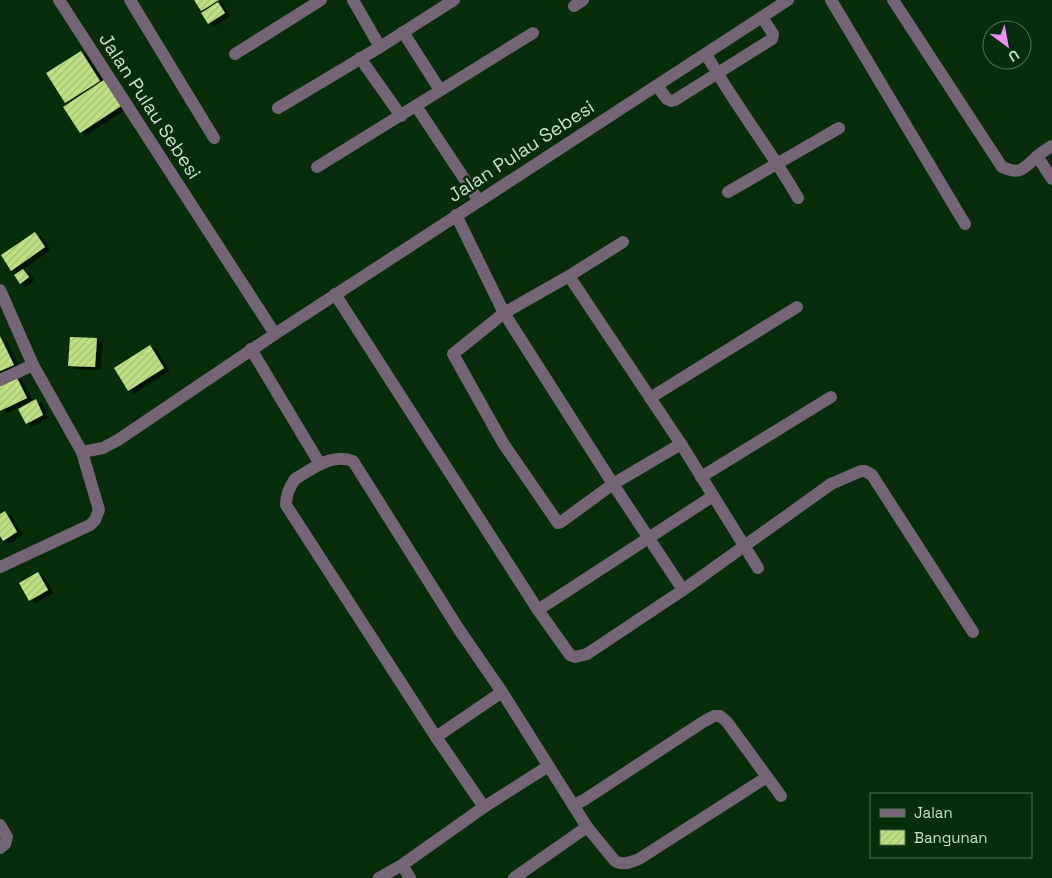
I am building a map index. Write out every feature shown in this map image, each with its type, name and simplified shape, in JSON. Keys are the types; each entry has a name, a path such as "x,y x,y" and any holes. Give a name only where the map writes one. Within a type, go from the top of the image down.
{"street":[{"name":"Jalan Pulau Sebesi","path":"59,0 275,334"},
{"path":"130,0 214,138"},
{"path":"235,54 321,0"},
{"path":"353,0 380,47"},
{"path":"278,108 454,0"},
{"name":"Jalan Pulau Sebesi","path":"82,452 110,445 251,349 788,0"},
{"path":"831,0 966,224"},
{"path":"892,0 1002,167 1012,171 1020,170 1031,164 1037,156 1052,146"},
{"path":"657,86 666,99 674,100 772,39 773,34 762,17"},
{"path":"403,32 440,90"},
{"path":"317,167 533,33"},
{"path":"706,54 717,74 777,162 798,198"},
{"path":"360,58 401,116"},
{"path":"416,106 479,201"},
{"path":"728,192 777,162 839,128"},
{"path":"1037,156 1052,179"},
{"path":"456,215 504,313 683,590"},
{"path":"623,242 569,276 504,313 453,354 503,443 558,523 613,484 680,444"},
{"path":"569,276 680,444 758,568"},
{"path":"0,290 33,365 82,452 99,510 90,526 0,567"},
{"path":"335,294 538,610 570,655 575,657 587,654 683,590 831,484 861,471 872,475 973,632"},
{"path":"650,398 797,306"},
{"path":"251,349 320,464"},
{"path":"0,380 33,365"},
{"path":"701,478 831,397"},
{"path":"484,807 436,737 286,505 287,494 295,479 320,464 339,458 353,461 587,827 620,864 627,864 639,859 766,777"},
{"path":"538,610 713,496"},
{"path":"436,737 502,692"},
{"path":"573,805 584,800 714,716 720,716 727,722 780,796"},
{"path":"379,878 402,865 484,807 548,767"},
{"path":"0,825 7,837 5,844 0,848"},
{"path":"514,878 587,827"},
{"path":"402,865 410,878"}],"building":[{"path":"194,0 219,0 201,11"},
{"path":"218,2 225,13 208,24 201,13"},
{"path":"81,51 100,81 65,103 46,73"},
{"path":"104,80 121,106 80,133 63,107"},
{"path":"35,232 45,247 11,271 1,255"},
{"path":"23,269 29,277 20,284 14,275"},
{"path":"0,336 14,365 0,371"},
{"path":"70,337 97,338 95,367 68,366"},
{"path":"150,345 164,368 128,391 114,368"},
{"path":"16,376 27,398 0,411 0,384"},
{"path":"36,399 43,415 26,424 18,409"},
{"path":"5,511 17,532 3,541 0,536 0,514"},
{"path":"38,572 48,590 29,601 19,583"}]}
